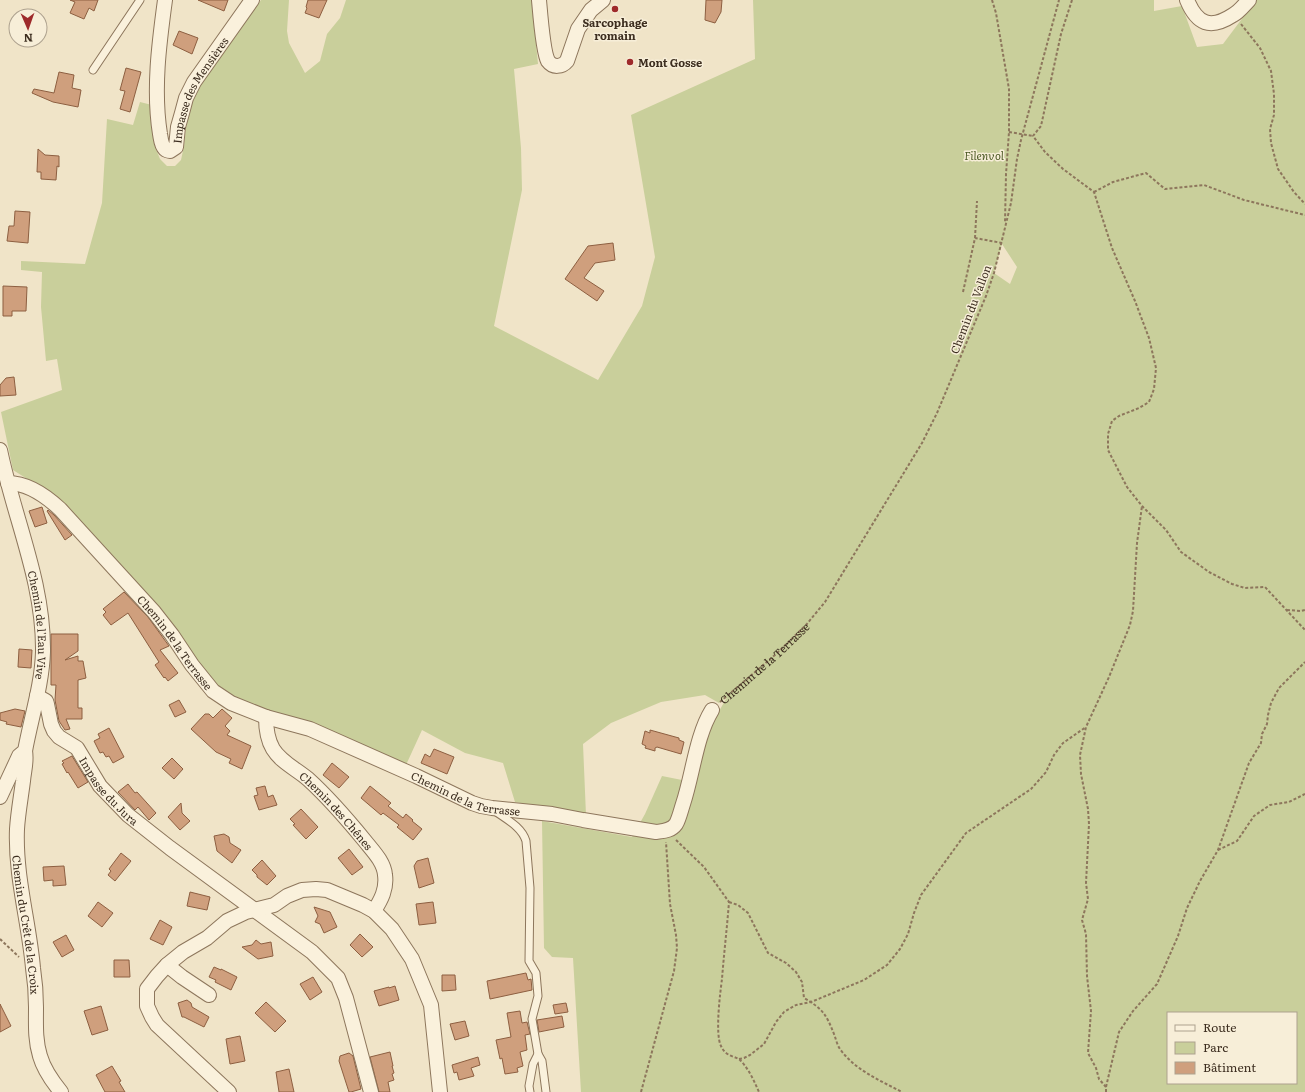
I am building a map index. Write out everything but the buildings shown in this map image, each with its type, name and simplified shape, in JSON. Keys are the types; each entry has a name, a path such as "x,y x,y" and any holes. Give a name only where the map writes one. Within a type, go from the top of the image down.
{"street":[{"name":"Impasse des Mensières","path":"164,0 158,61 158,124 164,149 170,151 176,148 178,126 186,98 194,82 252,0"},
{"path":"540,0 543,41 548,60 552,65 557,66 563,65 567,61 578,29 591,10 603,0"},
{"path":"1187,0 1196,17 1202,22 1210,23 1218,22 1234,15 1249,0"},
{"name":"Chemin de l'Eau Vive","path":"0,450 33,573 40,614 42,652 37,696 25,751 19,756 0,797"},
{"name":"Chemin de la Terrasse","path":"8,483 22,485 39,492 60,509 154,612 172,635 192,665 213,691 232,703 266,717 310,729 416,776 472,803 492,808 552,814 656,832 665,831 672,828 676,824 687,792 704,727 712,710"},
{"name":"Impasse du Jura","path":"37,696 46,701 52,728 56,734 77,748 96,779 128,815 144,829 254,910"},
{"name":"Chemin des Chênes","path":"266,717 268,735 274,750 285,762 306,778 334,804 381,862 385,872 386,884 384,893 374,912"},
{"name":"Chemin du Crêt de la Croix","path":"25,751 26,762 17,829 17,851 20,883 33,967 38,1047 47,1073 61,1092"},
{"path":"229,1092 157,1026 149,1011 146,1000 147,989 167,965 183,952 207,938 227,921 246,912 274,905 294,892 316,889 327,890 363,904 392,929 406,948 415,964 431,1005 440,1092"},
{"path":"254,910 312,952 338,978 346,998 371,1092"},
{"path":"167,965 182,978 209,995"}],"lane":[{"path":"93,70 140,0"},
{"path":"492,808 516,826 524,835 526,841 530,888 530,960 536,973 538,996 532,1019 538,1054 542,1061 546,1092"},
{"path":"530,1092 529,1086 538,1054"}],"path":[{"path":"992,0 996,13 1009,89 1009,132 1006,174 1005,229"},
{"name":"Chemin du Vallon","path":"864,535 922,443 937,413 986,296 1002,243 1011,203 1017,159 1059,0"},
{"path":"1033,136 1041,126 1061,34 1072,0"},
{"path":"1234,15 1260,48 1271,71 1274,94 1274,114 1270,129 1271,143 1276,163 1278,169 1294,192 1305,204"},
{"path":"1009,132 1033,136 1045,152 1063,169 1094,192 1112,248 1136,301 1149,338 1156,368 1154,389 1149,402 1112,421 1108,434 1108,450 1127,487 1142,506 1166,530 1181,552 1209,572 1232,584 1245,588 1265,587 1305,630"},
{"path":"1094,192 1113,182 1146,172 1165,189 1204,185 1244,200 1305,215"},
{"path":"963,292 975,238 977,201"},
{"path":"975,238 1002,243"},
{"path":"1106,1087 1099,1078 1096,1068 1088,1053 1088,1032 1091,1011 1087,976 1086,934 1082,920 1088,899 1086,883 1089,824 1088,809 1081,774 1080,754 1086,728 1130,625 1133,610 1137,543 1142,506"},
{"name":"Chemin de la Terrasse","path":"712,710 776,654 806,625 825,602 864,535"},
{"path":"1286,610 1305,610"},
{"path":"1106,1092 1119,1032 1133,1011 1157,984 1178,936 1187,908 1200,880 1218,850 1249,762 1261,743 1262,734 1267,724 1271,703 1279,688 1305,662"},
{"path":"729,902 719,1010 719,1034 721,1046 729,1056 739,1059 750,1055 764,1044 776,1022 784,1012 864,980 887,965 900,948 908,934 921,895 966,833 1031,790 1046,772 1054,755 1063,743 1086,728"},
{"path":"1218,850 1237,841 1254,816 1270,805 1289,802 1305,794"},
{"path":"665,831 704,867 729,902 738,905 748,913 768,953 786,963 796,972 802,982 804,998 818,1006 824,1012 839,1047 851,1062 864,1072 902,1092"},
{"path":"641,1092 674,971 677,948 670,904 665,831"},
{"path":"0,939 23,961 33,967"},
{"path":"739,1059 752,1077 759,1092"}],"green space":[{"name":"Filenvol","path":"261,0 289,0 287,31 289,43 305,73 320,61 327,34 340,18 346,0 534,0 534,22 538,64 514,69 521,148 522,190 494,326 598,380 642,306 655,257 631,115 755,59 753,0 1154,0 1154,11 1182,6 1197,47 1223,44 1256,0 1305,0 1305,1092 581,1092 573,958 552,957 544,948 542,821 632,837 645,814 662,776 682,780 679,798 708,731 727,697 719,703 705,695 661,702 611,723 583,744 586,815 515,802 503,763 465,753 422,730 406,765 267,712 239,699 216,684 133,578 62,501 13,470 1,412 62,390 57,359 46,361 41,307 42,272 21,270 21,261 85,264 102,203 107,119 133,125 140,102 152,105 156,149 160,159 167,166 175,166 181,160 191,103 206,74","holes":["1002,244 1017,267 1010,284 994,273"]}],"place":[{"name":"Sarcophage romain","path":"615,9"},
{"name":"Mont Gosse","path":"630,62"}]}
